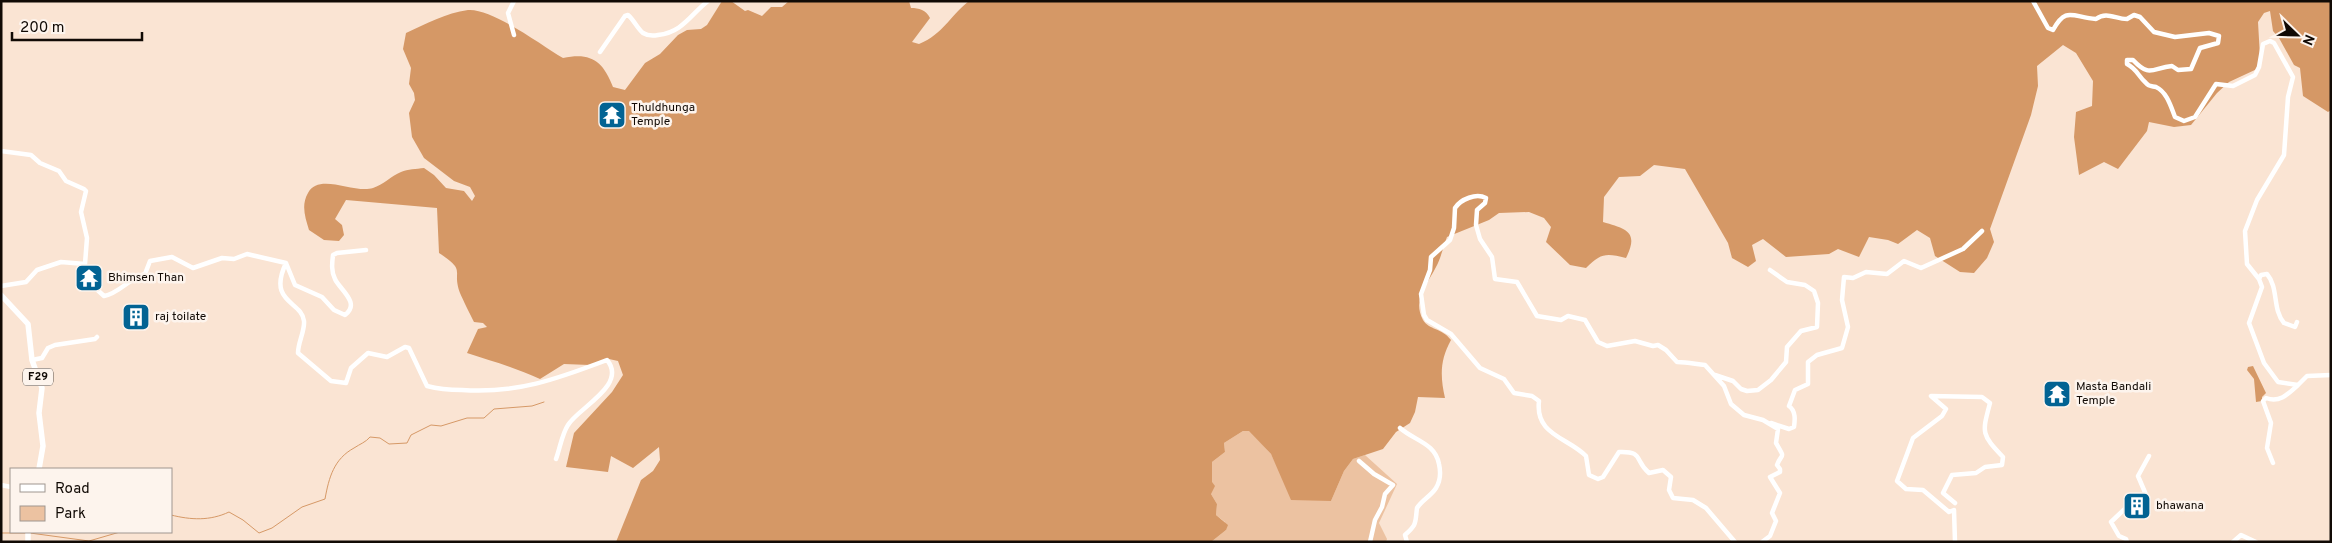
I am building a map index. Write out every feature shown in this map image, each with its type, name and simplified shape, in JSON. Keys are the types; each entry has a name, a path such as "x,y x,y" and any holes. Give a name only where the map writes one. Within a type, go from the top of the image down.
{"main road":[{"name":"F29","path":"1,295 28,324 32,360 42,388 39,413 43,446 39,468"}],"street":[{"path":"514,1 508,13 514,35"},
{"path":"600,52 625,16 628,15 634,20 643,33 649,36 662,35 676,31 693,18 708,1"},
{"path":"2033,1 2048,28 2053,30 2060,17 2065,14 2096,19 2101,15 2111,15 2127,19 2134,15 2140,17 2154,32 2175,37 2210,33 2219,36 2218,43 2200,48 2190,69 2178,70 2172,66 2151,72 2145,71 2133,60 2127,60 2127,64 2138,71 2141,79 2148,86 2156,88 2167,98 2175,117 2184,121 2195,117 2216,84 2233,86 2255,75 2259,67 2262,44 2270,41 2274,43 2292,77 2288,96 2284,155 2257,200 2244,231 2247,264 2259,279 2262,287 2249,322 2251,333 2264,363 2278,382 2298,385"},
{"path":"1,151 31,155 40,163 60,172 66,182 86,191 81,212 88,238 85,264 80,279 92,285 104,296 112,294 137,276 145,274 150,261 172,257 193,268 222,258 234,259 246,254 286,263"},
{"path":"1735,542 1706,508 1694,500 1673,498 1669,490 1671,477 1663,470 1649,473 1642,468 1638,456 1631,452 1619,452 1603,477 1598,479 1589,475 1586,456 1544,428 1538,411 1540,401 1532,396 1514,393 1504,379 1480,368 1451,334 1427,320 1424,315 1421,294 1435,251 1448,244 1452,236 1455,208 1460,202 1476,195 1486,198 1485,203 1477,210 1476,225 1480,239 1492,258 1495,279 1517,282 1537,316 1561,320 1568,316 1585,320 1598,342 1607,346 1635,341 1653,346 1658,345 1666,350 1677,362 1692,361 1705,365 1724,386 1730,404 1744,415 1789,429 1794,427 1796,418 1792,408 1789,406 1795,390 1808,384 1808,362 1817,355 1842,348 1848,327 1842,300 1844,277 1853,278 1866,272 1887,274 1904,261 1921,268 1963,249 1982,231"},
{"path":"286,263 295,285 322,296 334,310 345,315 349,312 351,303 349,297 335,280 332,269 333,255 336,253 366,250"},
{"path":"1,286 26,282 37,270 61,262 85,264"},
{"path":"286,263 280,282 284,298 302,314 304,321 298,352 331,381 341,384 346,383 352,368 363,355 374,353 387,357 405,347 409,348 427,386 480,392 532,386 540,382 557,380 608,360 612,365 612,377 607,387 568,424 556,459"},
{"path":"1714,374 1733,381 1741,389 1747,391 1758,390 1771,380 1786,362 1787,347 1801,331 1817,327 1818,303 1814,291 1805,285 1787,282 1770,270"},
{"path":"2259,279 2267,274 2271,279 2279,317 2290,326 2295,327 2297,322"},
{"path":"32,360 42,358 48,348 55,345 96,339 98,336"},
{"path":"2273,463 2267,448 2271,423 2263,401 2266,398 2273,400 2283,398 2307,376 2331,375"},
{"path":"1955,503 1943,493 1952,475 1976,473 1985,467 2002,465 2003,457 1986,439 1984,428 1990,403 1987,399 1982,397 1931,396 1946,409 1942,416 1913,438 1897,481 1906,488 1923,490 1949,512 1954,510 1955,542"},
{"path":"1762,542 1770,536 1776,521 1772,513 1780,493 1770,477 1780,472 1777,465 1783,455 1776,443 1778,429 1763,420"},
{"path":"1400,428 1410,437 1430,446 1437,455 1440,469 1440,477 1435,489 1417,508 1415,527 1405,535 1406,542"},
{"path":"2127,542 2126,539 2119,536 2111,522 2133,501 2147,497 2138,476 2149,456"},
{"path":"1359,461 1374,474 1393,485 1385,494 1370,542"},
{"path":"2233,542 2241,535 2256,542"}],"green space":[{"path":"1249,430 1271,454 1278,468 1331,501 1344,471 1353,459 1365,455 1397,484 1379,523 1387,539 1386,542 1211,542 1226,530 1225,522 1216,515 1217,504 1211,494 1212,462 1225,452 1224,443 1243,431"}],"shaded area":[{"path":"722,1 731,1 745,11 748,10 762,16 771,7 782,7 789,1 909,1 911,8 922,10 930,18 912,42 919,44 940,30 969,1 2331,1 2331,110 2328,112 2303,96 2300,68 2294,65 2273,31 2270,11 2264,13 2258,22 2260,57 2257,69 2229,82 2217,93 2191,125 2174,127 2149,122 2147,131 2118,169 2104,162 2079,175 2074,137 2076,112 2092,106 2093,81 2076,53 2063,45 2037,66 2038,86 2031,115 1990,229 1994,242 1987,258 1974,273 1960,272 1935,256 1930,238 1917,230 1898,244 1888,240 1869,237 1859,257 1838,249 1829,254 1786,257 1763,239 1752,245 1756,261 1748,267 1732,258 1728,243 1685,169 1654,165 1640,176 1619,177 1604,197 1603,222 1619,227 1631,237 1630,249 1626,258 1609,255 1596,259 1586,268 1570,265 1546,242 1551,227 1544,218 1529,212 1499,213 1489,220 1447,237 1438,264 1422,292 1419,305 1423,320 1429,326 1444,333 1451,340 1447,347 1442,368 1445,398 1418,397 1415,412 1410,423 1396,432 1383,449 1353,459 1344,471 1331,501 1291,500 1271,454 1249,431 1243,431 1224,443 1225,452 1212,462 1212,482 1215,486 1211,494 1217,504 1216,515 1228,525 1226,530 1211,542 616,542 641,480 653,471 660,460 659,447 633,468 611,456 608,472 566,467 574,433 612,392 623,375 618,361 609,359 590,365 564,364 540,379 467,353 478,329 487,327 483,323 474,322 460,293 456,268 439,253 437,208 346,200 335,219 342,225 344,235 339,241 324,240 309,230 304,207 308,193 313,187 320,184 365,189 373,188 401,172 424,168 434,175 446,188 464,191 472,201 475,196 470,187 454,181 424,158 412,137 409,113 415,100 414,93 409,84 411,68 403,49 406,33 452,14 468,10 478,11 503,21 563,58 581,56 595,61 605,71 613,87 625,90 645,63 660,54 678,35 687,30 701,29 707,25"},
{"path":"2253,366 2266,393 2262,397 2262,401 2256,402 2254,379 2247,370 2248,367"}],"waterway":[{"path":"172,515 200,519 215,517 229,512 259,533 272,528 302,507 325,499 328,483 337,463 347,452 370,437 380,438 389,444 407,443 411,435 431,425 441,426 467,418 484,418 494,409 532,406 544,402"},
{"path":"1,533 26,533"},
{"path":"30,533 89,541 117,533"}],"place":[{"name":"Thuldhunga Temple","path":"612,115"},
{"name":"Bhimsen Than","path":"89,278"},
{"name":"raj toilate","path":"136,317"},
{"name":"Masta Bandali Temple","path":"2057,394"},
{"name":"bhawana","path":"2137,506"}]}
